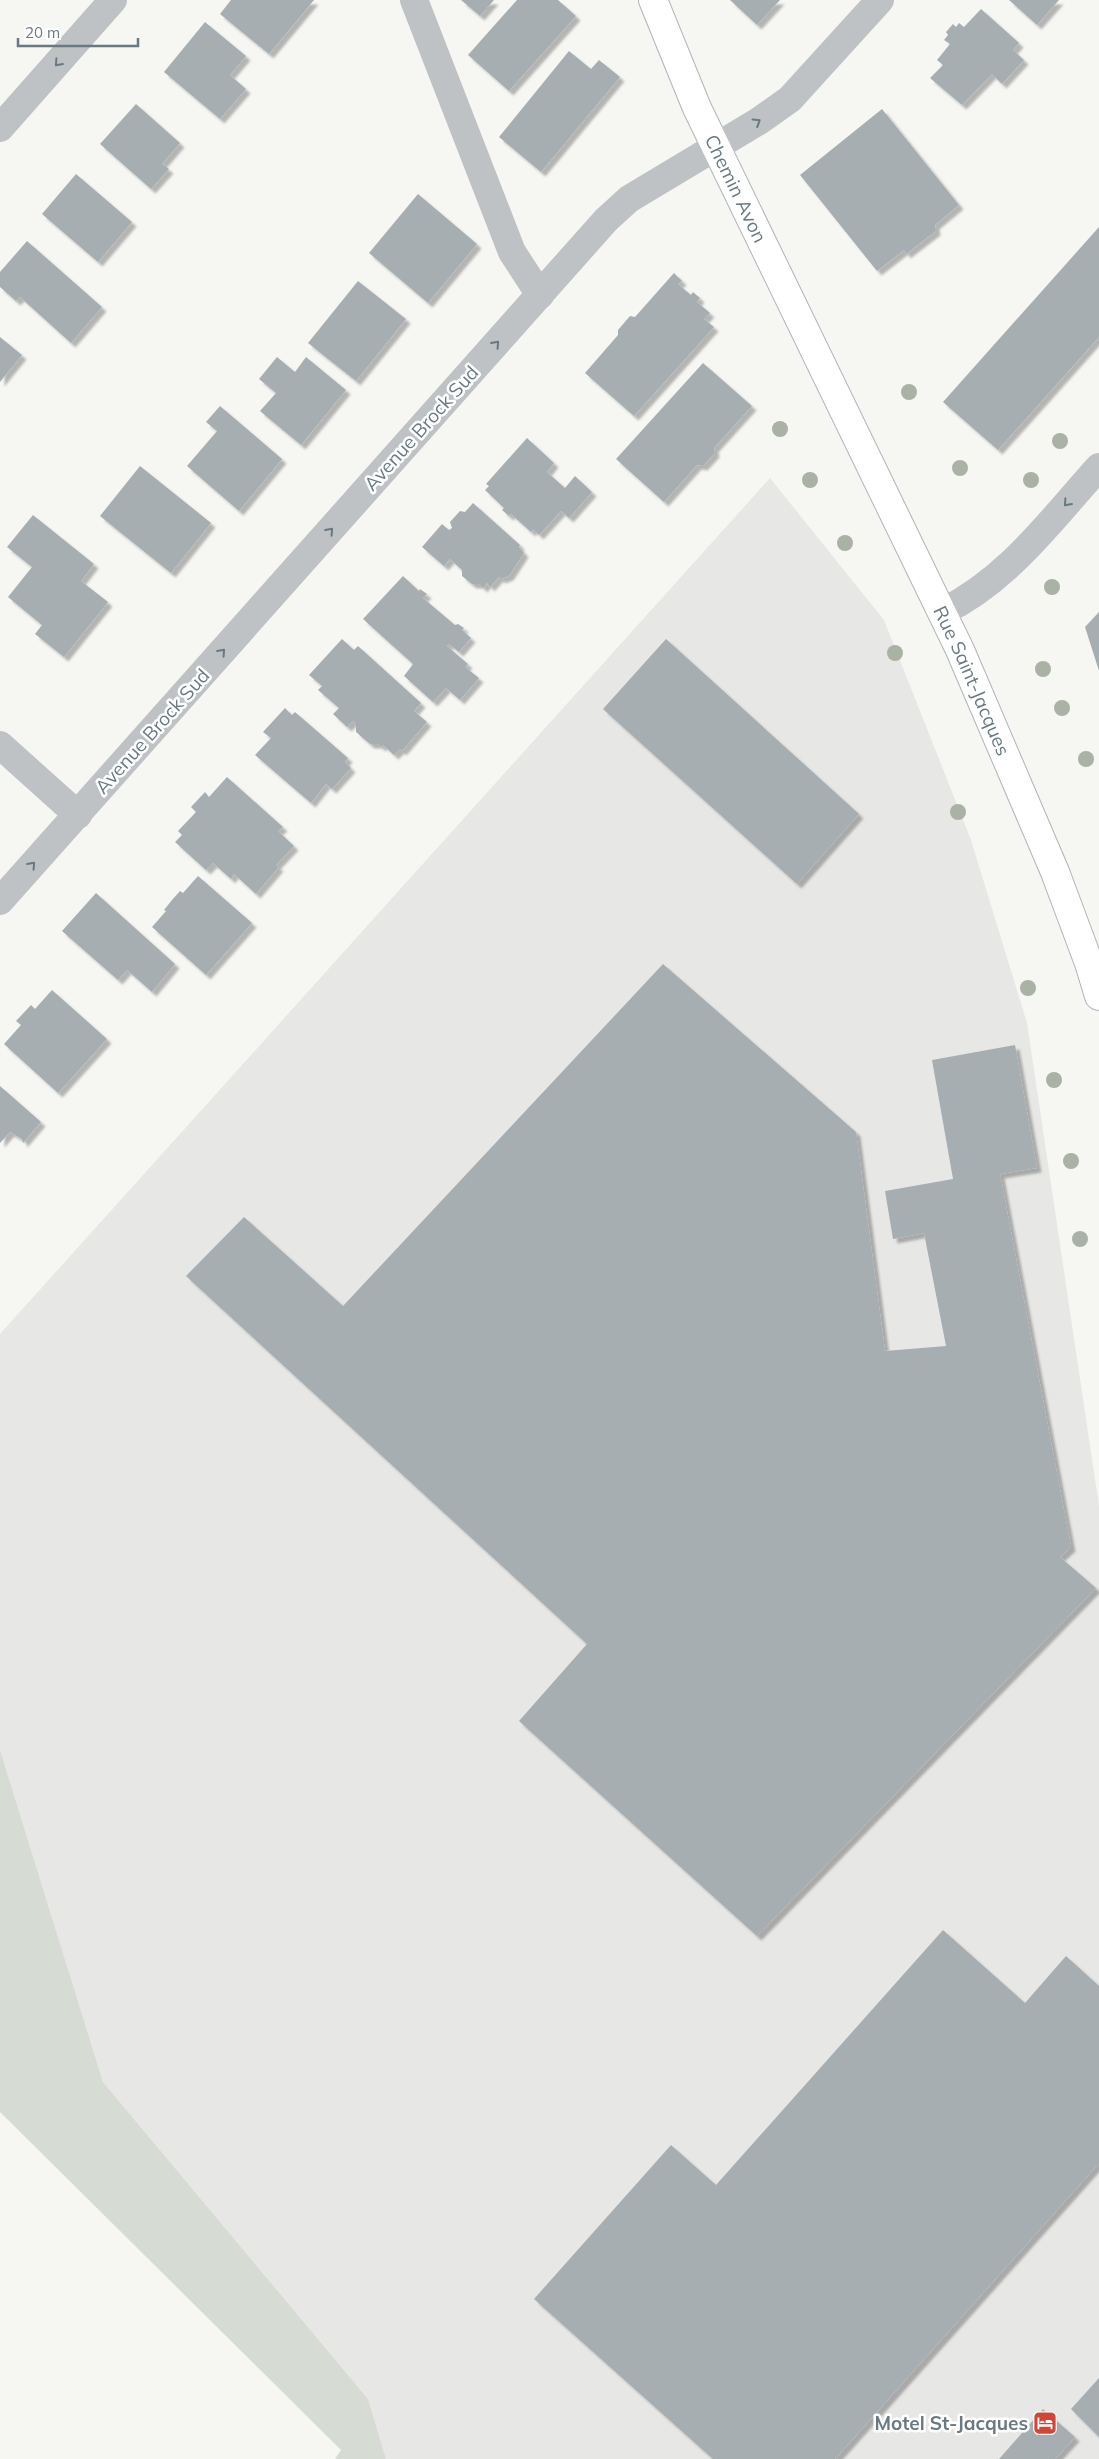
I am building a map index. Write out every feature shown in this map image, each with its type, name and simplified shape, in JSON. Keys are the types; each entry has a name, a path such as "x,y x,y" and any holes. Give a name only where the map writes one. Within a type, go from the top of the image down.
{"main road":[{"name":"Chemin Avon","path":"653,0 688,89 826,374"},
{"name":"Rue Saint-Jacques","path":"826,374 942,612 1054,872 1089,963 1099,996"}],"street":[{"path":"0,128 113,0"},
{"path":"414,0 512,252 540,295"},
{"name":"Avenue Brock Sud","path":"0,901 606,220 629,198 759,121 790,99 880,0"},
{"path":"942,612 981,589 1006,570 1099,467"},
{"path":"0,745 78,815"}],"shaded area":[{"path":"770,478 884,620 971,840 1027,1023 1099,1506 1099,2459 386,2459 368,2399 103,2082 0,1750 0,1334"},
{"path":"0,1750 103,2082 368,2399 386,2459 335,2459 341,2450 0,2112"}],"building":[{"path":"231,0 314,0 269,54 220,14"},
{"path":"461,0 494,0 480,16"},
{"path":"517,0 558,0 576,16 509,91 468,55"},
{"path":"730,0 780,0 757,25"},
{"path":"1009,0 1059,0 1037,25"},
{"path":"981,9 1019,43 1013,50 1024,60 1002,84 992,74 962,105 930,78 943,65 937,60 950,44 944,40 948,35 946,32 953,24 956,27 959,23 964,27"},
{"path":"205,22 246,56 230,75 246,89 220,119 164,72"},
{"path":"569,51 591,69 599,60 620,77 541,172 499,137"},
{"path":"136,104 180,143 162,164 169,169 151,189 100,144"},
{"path":"882,109 959,205 935,225 936,231 906,254 904,250 877,271 800,175"},
{"path":"76,174 132,222 98,262 42,214"},
{"path":"418,194 477,244 428,303 369,253"},
{"path":"1099,227 1099,337 998,450 943,402"},
{"path":"27,241 102,307 71,343 20,297 16,301 0,287 0,272"},
{"path":"674,273 682,281 678,284 691,295 693,292 700,298 697,302 710,313 704,319 714,327 634,416 585,373 618,335 618,330 630,316 635,317"},
{"path":"358,281 406,319 356,381 308,343"},
{"path":"0,337 22,355 0,382"},
{"path":"277,357 295,372 306,357 346,390 301,445 260,411 276,393 259,379"},
{"path":"703,363 752,406 714,448 715,453 703,466 697,465 664,502 616,459"},
{"path":"220,406 282,459 239,511 187,466 217,431 206,422"},
{"path":"527,438 554,463 547,472 565,488 575,476 592,492 569,518 561,511 539,535 533,529 531,532 511,514 509,516 502,510 504,508 485,490 489,486 486,484"},
{"path":"140,466 211,523 171,573 100,516"},
{"path":"473,503 520,545 519,547 524,553 509,576 501,579 499,577 490,587 487,583 483,588 479,584 472,584 462,576 462,570 450,559 444,566 422,547 442,524 449,530 452,528 450,522 460,511 465,512"},
{"path":"33,515 94,564 81,581 108,602 64,657 35,634 42,625 8,597 32,567 7,547"},
{"path":"403,576 419,591 420,589 427,594 423,598 455,625 458,624 464,628 462,630 471,638 459,652 449,644 447,646 468,664 465,667 479,678 460,700 446,688 433,702 404,676 413,664 363,619"},
{"path":"1099,612 1099,671 1085,627"},
{"path":"342,639 354,650 358,646 421,703 414,711 427,722 402,751 400,749 394,755 383,745 381,747 378,744 370,744 356,732 356,724 353,721 347,727 333,714 339,708 318,690 322,686 309,675"},
{"path":"666,639 859,814 797,884 603,709"},
{"path":"285,708 292,715 295,712 348,758 345,762 351,768 332,789 326,784 311,803 255,755 271,738 263,732"},
{"path":"227,777 283,827 278,831 294,846 276,865 279,867 256,894 234,874 231,879 213,863 206,870 175,842 182,835 178,831 196,812 191,807 205,792 209,797"},
{"path":"198,876 252,923 206,975 152,927 180,891 183,893"},
{"path":"96,893 175,964 152,992 127,970 118,980 62,931"},
{"path":"663,964 856,1132 885,1351 946,1346 924,1233 893,1239 885,1191 953,1179 932,1060 1015,1045 1037,1168 1000,1174 1071,1547 1060,1557 1096,1588 757,1936 519,1721 587,1644 186,1276 244,1217 343,1306"},
{"path":"52,990 107,1039 58,1093 4,1044 21,1025 16,1021 31,1005 35,1009"},
{"path":"0,1086 41,1122 23,1143 22,1139 10,1132 0,1143"},
{"path":"943,1930 1025,2003 1066,1956 1099,1986 1099,2163 835,2459 713,2459 534,2299 671,2145 716,2185"},
{"path":"1099,2378 1099,2437 1071,2409"},
{"name":"Motel St-Jacques","path":"1043,2409 1075,2437 1055,2459 999,2459"}],"place":[{"name":"Motel St-Jacques","path":"1045,2423"}]}
